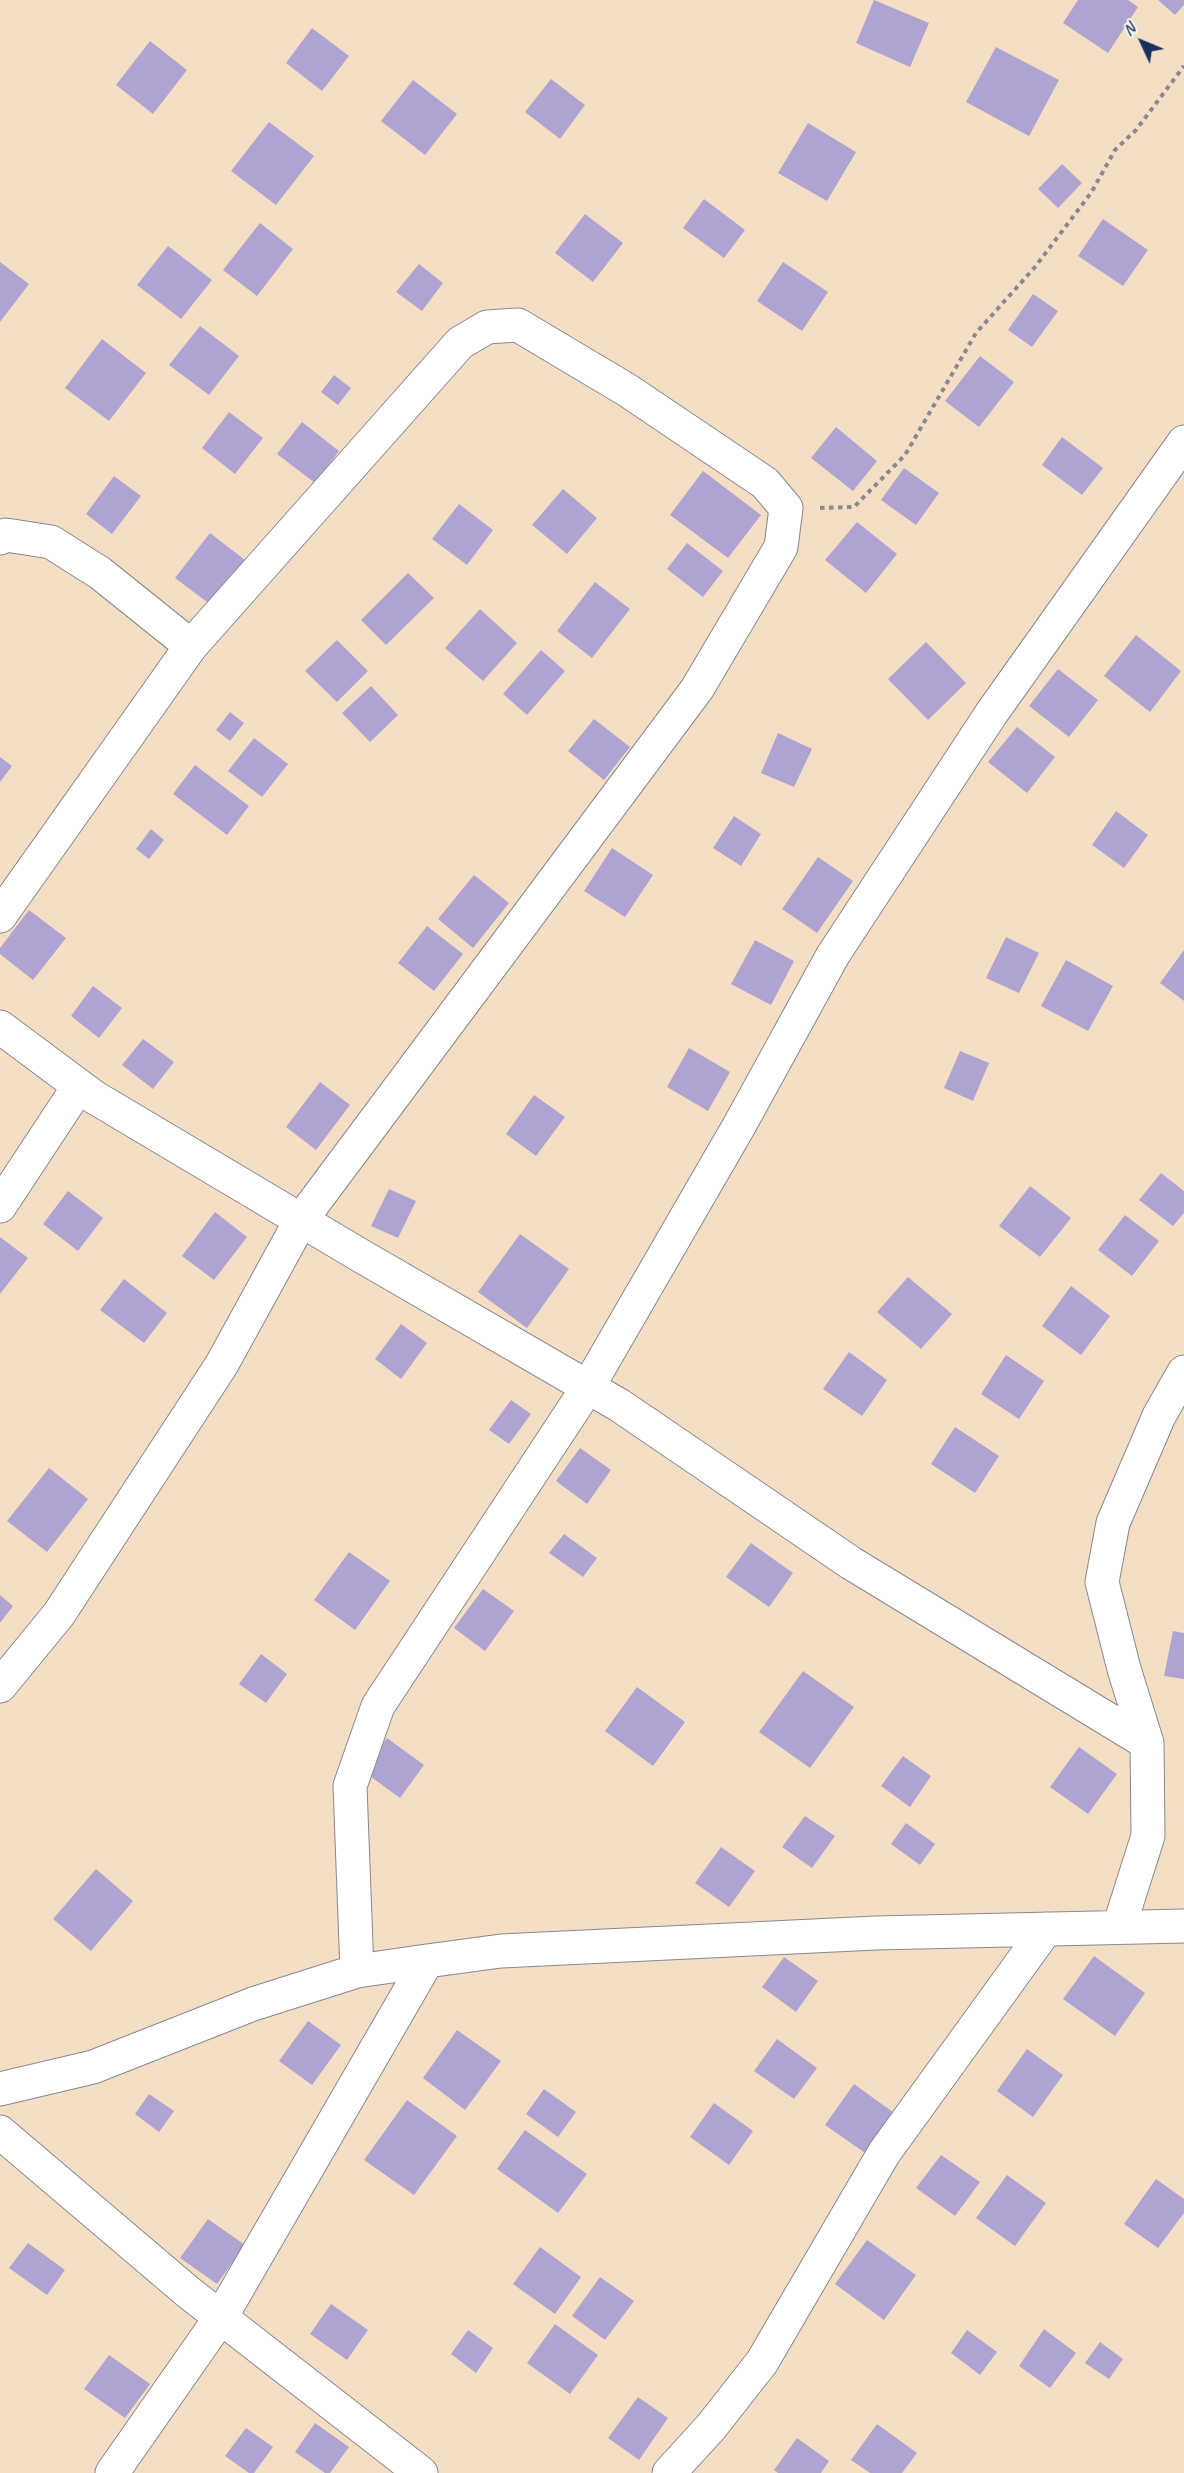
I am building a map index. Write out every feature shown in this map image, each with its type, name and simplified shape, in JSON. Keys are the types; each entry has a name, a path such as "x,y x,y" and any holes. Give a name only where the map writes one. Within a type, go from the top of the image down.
{"street":[{"path":"0,916 191,646 460,343 488,327 518,325 627,390 765,483 786,508 781,547 697,689 301,1220 222,1364 59,1614 0,1686"},
{"path":"357,1971 350,1786 378,1706 588,1387 739,1126 833,955 991,714 1184,442"},
{"path":"0,538 6,535 51,542 100,573 191,646"},
{"path":"0,1028 94,1097 620,1405 851,1563 1147,1743"},
{"path":"0,1206 79,1086"},
{"path":"1119,1927 1148,1836 1147,1743 1124,1669 1102,1582 1113,1523 1159,1416 1184,1372"},
{"path":"0,2089 93,2067 253,2004 357,1971 427,1961 501,1951 876,1933 1184,1926"},
{"path":"669,2473 711,2427 762,2362 884,2153 1046,1929"},
{"path":"112,2473 221,2317 427,1961"},
{"path":"0,2132 221,2317 421,2473"}],"path":[{"path":"786,508 854,507 905,455 976,333 1035,267 1091,193 1115,150 1136,130 1184,66"}],"building":[{"path":"874,0 929,23 910,67 856,43"},
{"path":"1078,0 1128,0 1138,7 1108,53 1063,23"},
{"path":"1158,0 1184,0 1184,5 1175,15"},
{"path":"312,28 349,56 322,91 286,63"},
{"path":"150,41 187,70 153,114 116,85"},
{"path":"996,47 1059,80 1029,136 966,102"},
{"path":"551,79 585,105 560,139 525,112"},
{"path":"413,80 457,114 425,155 381,121"},
{"path":"269,122 314,156 276,205 231,171"},
{"path":"808,123 856,152 827,201 778,173"},
{"path":"1062,164 1082,183 1058,208 1038,189"},
{"path":"704,199 745,230 724,258 683,228"},
{"path":"585,214 623,243 593,282 555,253"},
{"path":"1103,219 1148,250 1123,286 1078,256"},
{"path":"260,223 293,249 257,296 223,270"},
{"path":"168,246 212,280 181,319 137,285"},
{"path":"0,262 29,284 0,322"},
{"path":"783,262 828,292 802,331 757,301"},
{"path":"419,264 443,283 422,311 396,292"},
{"path":"1033,294 1058,311 1032,347 1008,330"},
{"path":"200,326 239,356 209,395 169,365"},
{"path":"102,339 146,373 109,421 65,388"},
{"path":"980,356 1014,382 979,427 945,401"},
{"path":"334,375 351,388 338,405 321,392"},
{"path":"229,412 263,438 235,474 202,448"},
{"path":"302,422 339,451 315,483 277,454"},
{"path":"836,427 877,461 853,491 811,458"},
{"path":"1062,437 1103,468 1082,495 1042,465"},
{"path":"904,468 939,493 916,525 881,500"},
{"path":"703,471 761,515 728,558 670,515"},
{"path":"114,476 141,496 112,534 86,514"},
{"path":"563,489 597,518 567,554 532,525"},
{"path":"459,504 493,530 467,565 432,539"},
{"path":"857,522 897,554 866,593 825,560"},
{"path":"210,533 245,560 211,605 175,578"},
{"path":"687,543 723,571 703,597 667,569"},
{"path":"408,573 434,598 386,645 361,620"},
{"path":"595,582 630,609 592,658 557,631"},
{"path":"480,609 517,643 483,681 445,648"},
{"path":"1136,635 1181,671 1150,712 1104,676"},
{"path":"337,640 368,671 337,702 305,671"},
{"path":"926,642 966,683 928,720 888,679"},
{"path":"541,650 565,671 527,715 503,694"},
{"path":"1058,669 1098,700 1069,737 1029,706"},
{"path":"371,686 398,715 370,742 342,713"},
{"path":"230,712 244,723 230,741 216,730"},
{"path":"594,719 630,747 604,780 568,751"},
{"path":"1017,727 1055,757 1027,793 988,762"},
{"path":"778,733 812,749 794,787 761,773"},
{"path":"254,738 288,764 262,797 228,771"},
{"path":"0,757 12,766 0,782"},
{"path":"195,765 249,806 227,835 173,794"},
{"path":"1116,811 1148,835 1124,868 1092,845"},
{"path":"734,816 761,834 741,866 713,848"},
{"path":"151,829 164,840 149,859 136,849"},
{"path":"612,848 653,875 625,917 584,891"},
{"path":"818,857 853,881 817,933 782,909"},
{"path":"474,875 509,903 473,948 438,919"},
{"path":"29,910 66,938 33,980 0,954 0,948"},
{"path":"427,926 463,954 434,991 398,963"},
{"path":"1006,937 1039,953 1019,993 986,978"},
{"path":"755,940 794,961 771,1005 731,984"},
{"path":"1184,950 1184,1001 1160,983"},
{"path":"1066,960 1113,986 1088,1031 1041,1006"},
{"path":"93,986 122,1008 99,1038 71,1016"},
{"path":"143,1039 174,1062 153,1089 122,1065"},
{"path":"689,1048 730,1072 708,1111 667,1087"},
{"path":"960,1051 989,1063 973,1101 944,1088"},
{"path":"320,1082 350,1105 316,1150 286,1127"},
{"path":"534,1095 565,1117 536,1156 506,1134"},
{"path":"1161,1173 1184,1191 1184,1213 1173,1226 1139,1200"},
{"path":"1030,1186 1071,1218 1040,1257 999,1226"},
{"path":"389,1189 416,1201 398,1238 371,1226"},
{"path":"68,1191 103,1218 78,1251 43,1224"},
{"path":"215,1212 247,1237 214,1280 182,1256"},
{"path":"1125,1215 1159,1241 1132,1276 1098,1250"},
{"path":"520,1234 569,1269 527,1328 478,1292"},
{"path":"0,1237 28,1258 0,1294"},
{"path":"908,1277 952,1314 921,1349 877,1312"},
{"path":"124,1279 167,1313 144,1343 100,1310"},
{"path":"1071,1286 1110,1316 1081,1355 1042,1326"},
{"path":"401,1324 427,1343 401,1379 375,1359"},
{"path":"849,1352 887,1380 862,1416 823,1389"},
{"path":"1006,1355 1044,1381 1019,1419 981,1394"},
{"path":"511,1400 531,1414 509,1444 489,1430"},
{"path":"955,1427 999,1456 975,1493 931,1464"},
{"path":"580,1448 611,1470 587,1504 556,1481"},
{"path":"49,1468 88,1499 47,1552 7,1521"},
{"path":"564,1534 597,1558 583,1577 549,1553"},
{"path":"751,1543 793,1573 769,1607 726,1577"},
{"path":"349,1552 390,1581 355,1630 314,1600"},
{"path":"483,1589 514,1611 485,1651 454,1628"},
{"path":"0,1595 13,1606 0,1623"},
{"path":"1173,1631 1184,1633 1184,1679 1164,1676"},
{"path":"261,1654 287,1674 266,1703 239,1684"},
{"path":"803,1671 854,1707 810,1768 759,1732"},
{"path":"637,1687 685,1722 653,1766 605,1731"},
{"path":"387,1738 424,1765 400,1798 363,1771"},
{"path":"1079,1747 1117,1774 1088,1814 1050,1787"},
{"path":"903,1756 931,1776 910,1807 881,1786"},
{"path":"805,1816 835,1836 812,1868 782,1847"},
{"path":"906,1823 935,1844 920,1865 891,1844"},
{"path":"721,1847 755,1871 729,1907 695,1883"},
{"path":"96,1869 133,1901 91,1951 53,1919"},
{"path":"1094,1956 1145,1993 1115,2036 1063,1999"},
{"path":"784,1957 818,1981 796,2012 762,1987"},
{"path":"308,2021 341,2045 312,2085 279,2061"},
{"path":"457,2030 501,2061 465,2110 423,2078"},
{"path":"777,2039 817,2068 794,2099 754,2071"},
{"path":"1027,2049 1063,2075 1033,2117 997,2091"},
{"path":"854,2084 897,2115 868,2155 825,2125"},
{"path":"544,2089 576,2112 558,2137 526,2114"},
{"path":"149,2094 174,2111 159,2132 135,2114"},
{"path":"407,2100 457,2136 414,2195 364,2160"},
{"path":"714,2103 753,2131 729,2165 690,2137"},
{"path":"525,2130 587,2174 558,2213 497,2169"},
{"path":"941,2155 980,2182 955,2216 916,2188"},
{"path":"1007,2175 1046,2203 1015,2246 976,2218"},
{"path":"1156,2179 1184,2199 1184,2213 1158,2248 1124,2224"},
{"path":"208,2219 245,2245 217,2284 180,2258"},
{"path":"867,2240 916,2275 884,2320 835,2284"},
{"path":"28,2243 65,2270 47,2295 9,2268"},
{"path":"540,2247 581,2277 555,2314 513,2284"},
{"path":"600,2277 634,2301 605,2340 572,2316"},
{"path":"331,2304 368,2330 347,2360 310,2334"},
{"path":"555,2324 598,2355 570,2394 527,2363"},
{"path":"1044,2329 1076,2353 1050,2388 1019,2366"},
{"path":"468,2330 493,2348 476,2373 451,2354"},
{"path":"967,2330 997,2352 980,2375 951,2353"},
{"path":"1100,2342 1123,2359 1109,2379 1085,2363"},
{"path":"109,2355 150,2384 125,2418 84,2389"},
{"path":"638,2397 668,2418 639,2460 608,2438"},
{"path":"315,2423 349,2447 330,2473 325,2473 295,2452"},
{"path":"877,2424 917,2453 902,2473 870,2473 851,2460"},
{"path":"246,2428 273,2447 254,2473 249,2473 225,2456"},
{"path":"797,2438 829,2461 821,2473 778,2473 774,2470"}]}
